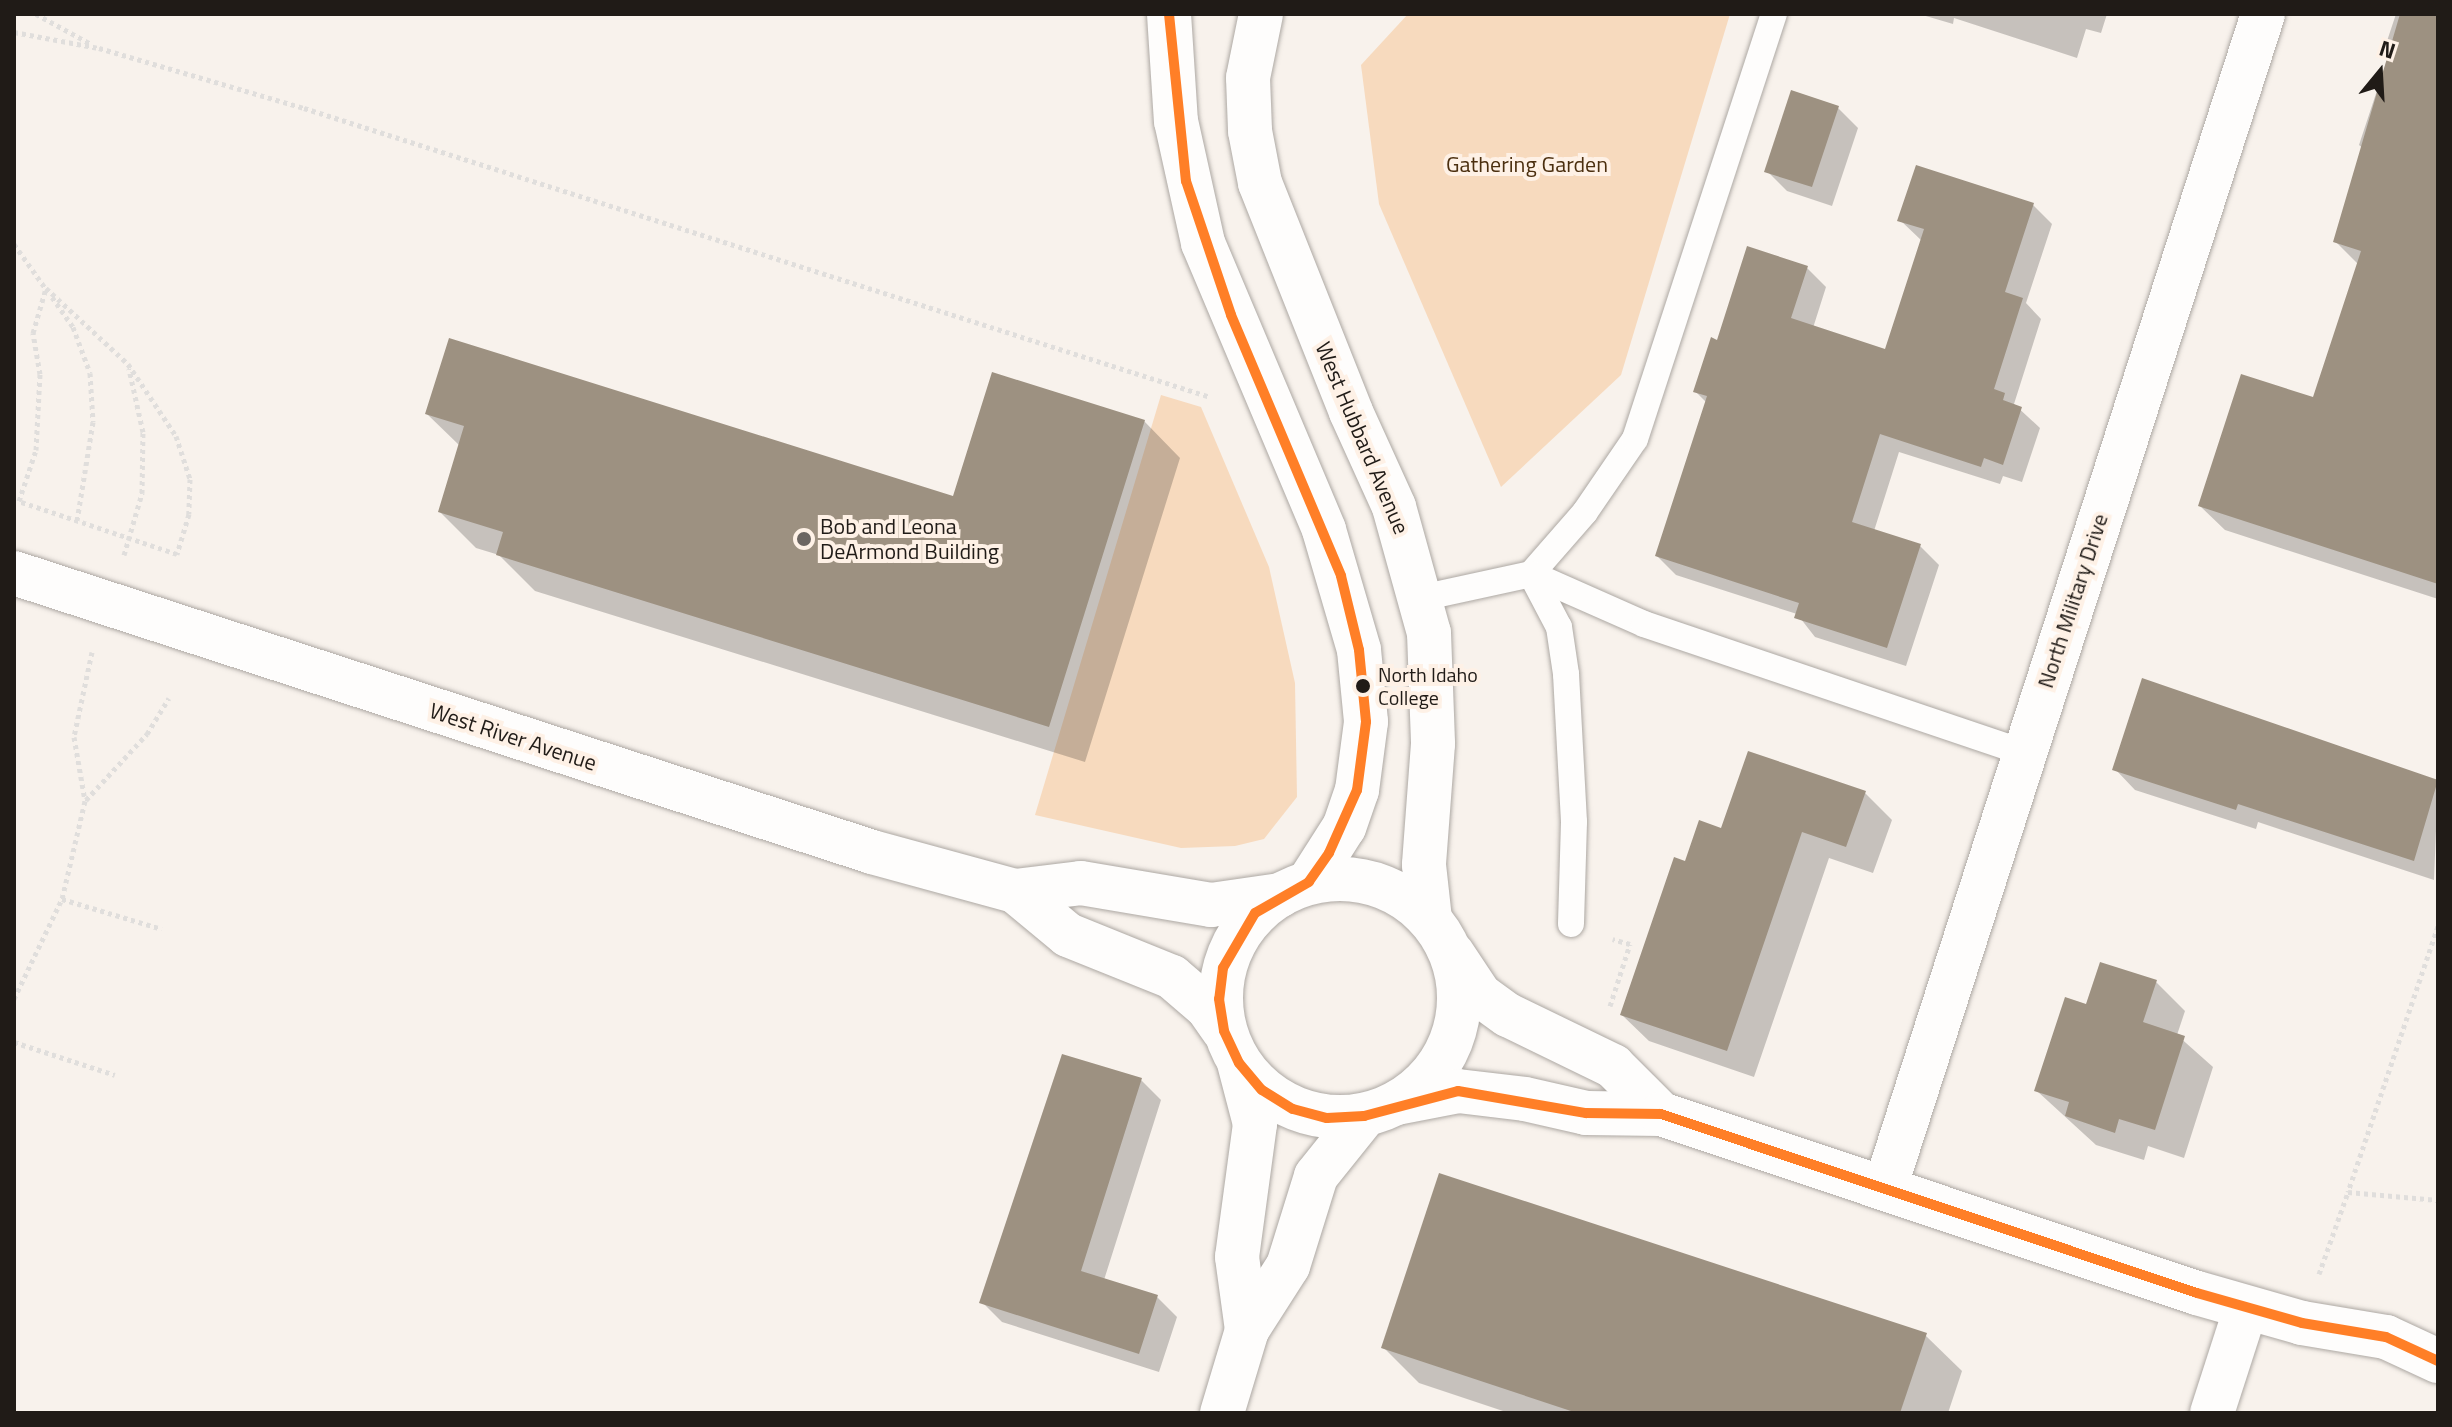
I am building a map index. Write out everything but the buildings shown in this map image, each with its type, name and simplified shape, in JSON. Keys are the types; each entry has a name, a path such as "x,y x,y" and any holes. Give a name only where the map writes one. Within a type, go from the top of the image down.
{"street":[{"path":"1169,14 1176,121 1203,243 1324,530 1359,650 1366,722 1357,790 1344,827 1295,888 1255,913 1223,968 1219,999 1255,1124 1237,1257 1247,1330"},
{"name":"West Hubbard Avenue","path":"1261,14 1248,78 1250,131 1260,183 1328,358 1394,507 1421,598 1434,681 1424,865 1440,935"},
{"name":"North Military Drive","path":"1885,1188 2263,14"},
{"name":"West River Avenue","path":"14,573 872,852 1015,891 1081,883 1211,905 1295,888"},
{"path":"1295,888 1342,878 1375,884 1405,898 1440,935 1480,995 1508,1015 1613,1066 1661,1114"},
{"name":"West River Avenue","path":"1015,891 1068,935 1172,977 1207,1007 1232,1047"},
{"path":"1222,1413 1247,1330 1288,1266 1316,1176 1380,1110 1425,1083 1446,1055 1454,1032 1459,986 1440,935"},
{"path":"1232,1047 1262,1090 1293,1109 1327,1118 1380,1110 1458,1091 1525,1099 1586,1113 1661,1114 2246,1308 2302,1323 2386,1337 2438,1361"},
{"path":"2212,1413 2246,1308"},
{"path":"2386,1337 2438,1322"}],"lane":[{"path":"1531,574 1585,512 1635,439 1774,14"},
{"path":"1421,598 1531,574 1644,624 2023,752"},
{"path":"1531,574 1559,627 1566,674 1574,822 1571,924"}],"path":[{"path":"36,14 99,48"},
{"path":"14,32 99,48 1211,398"},
{"path":"14,244 73,327 90,373 92,437 77,521"},
{"path":"46,288 128,364 176,436 190,479 189,514 177,554 19,501 36,450 40,374 33,333 46,288"},
{"path":"14,999 62,899 85,801 74,737 82,684 142,493 143,432 128,364"},
{"path":"85,801 110,768 147,734 169,698"},
{"path":"62,899 162,929"},
{"path":"1571,924 1630,944 1605,1021"},
{"path":"2302,1323 2438,926"},
{"path":"14,1042 115,1075"},
{"path":"2348,1192 2438,1200"}],"green space":[{"name":"Gathering Garden","path":"1408,14 1730,14 1621,375 1501,487 1379,204 1361,65"},
{"path":"1161,395 1201,407 1269,567 1295,683 1297,797 1264,839 1235,846 1181,848 1035,815"}],"transit line":[{"path":"1169,14 1186,181 1231,315 1341,576 1359,650 1366,722 1357,790 1329,853 1309,882 1255,913 1223,968 1219,999 1224,1031 1239,1063 1262,1090 1293,1109 1327,1118 1364,1116 1458,1091 1586,1113 1661,1114 2197,1293 2302,1323 2386,1337 2438,1361"}],"place":[{"name":"Bob and Leona DeArmond Building","path":"804,539"},
{"name":"North Idaho College","path":"1363,686"}]}
